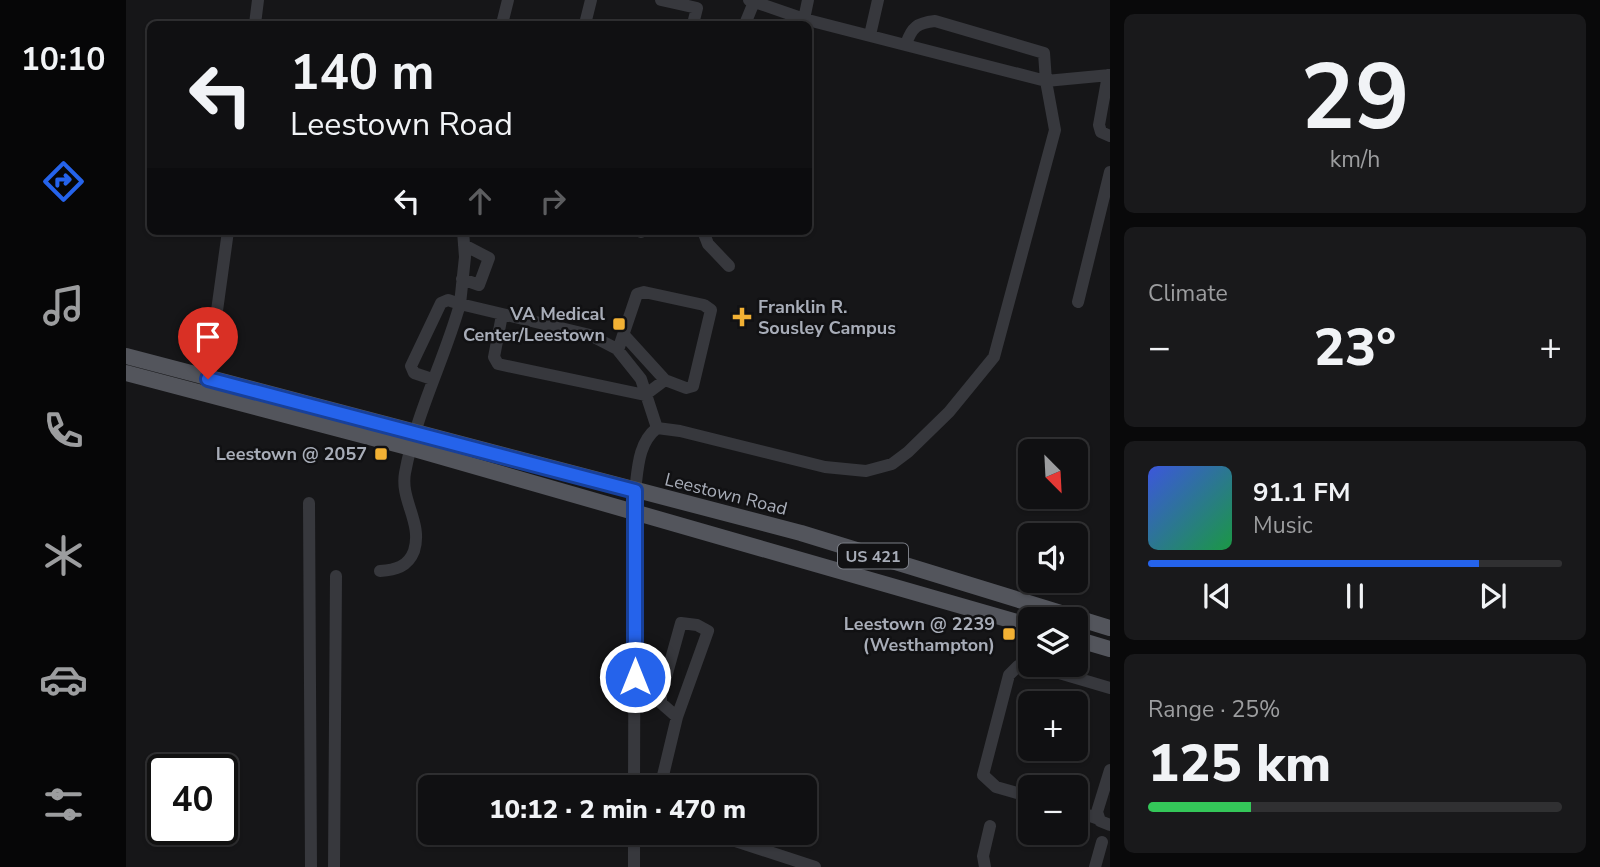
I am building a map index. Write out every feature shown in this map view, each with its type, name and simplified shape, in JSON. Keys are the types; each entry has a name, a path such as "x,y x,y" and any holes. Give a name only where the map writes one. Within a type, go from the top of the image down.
{"main road":[{"name":"Leestown Road","path":"126,356 207,387 411,448 1018,622"},
{"name":"Leestown Road","path":"126,373 207,387 415,432 801,533 1110,628"},
{"path":"1088,643 1110,649"}],"street":[{"path":"255,21 258,0"},
{"path":"503,21 508,0"},
{"path":"586,21 591,0"},
{"path":"661,0 696,8 694,21"},
{"path":"804,19 808,0"},
{"path":"870,35 878,0"},
{"path":"747,21 751,1 804,19 1046,81 1109,75 1099,125 1101,132 1110,136"},
{"path":"657,428 680,431 825,467 866,471 892,464 908,452 949,412 995,356 1055,130 1044,53 935,22 921,23 911,29 906,44"},
{"path":"1077,302 1110,172"},
{"path":"207,387 227,235"},
{"path":"380,571 401,567 408,562 415,548 413,513 405,494 404,476 432,379 460,304 463,235"},
{"path":"705,235 708,244 729,266"},
{"path":"462,279 479,285 487,271 489,258 464,245"},
{"path":"618,350 637,294 644,292 704,305 711,310 693,386 686,388 665,380 624,335"},
{"path":"432,379 414,373 412,363 441,303 448,300 590,335 618,350 641,379 657,428"},
{"path":"502,315 494,357 498,364 645,395 665,380"},
{"path":"634,775 635,491 643,445 657,428"},
{"path":"309,503 310,867"},
{"path":"334,867 336,576"},
{"path":"663,775 677,717 708,631 697,625 681,623 661,695 661,703 677,717"},
{"path":"1018,668 1009,674 983,775 996,787 1018,793"},
{"path":"1072,677 1110,688"},
{"path":"1105,822 1097,812 1110,770"},
{"path":"1088,816 1105,822"},
{"path":"985,867 983,856 990,826"},
{"path":"1095,867 1102,842"},
{"path":"634,845 634,867"},
{"path":"748,845 815,867"}],"place":[{"name":"Franklin R. Sousley Campus","path":"742,317"},
{"name":"VA Medical Center/Leestown","path":"619,324"},
{"name":"Leestown @ 2057","path":"381,454"},
{"name":"Leestown @ 2239 (Westhampton)","path":"1009,634"}],"route":[{"path":"208,379 635,491 635,677"}]}
